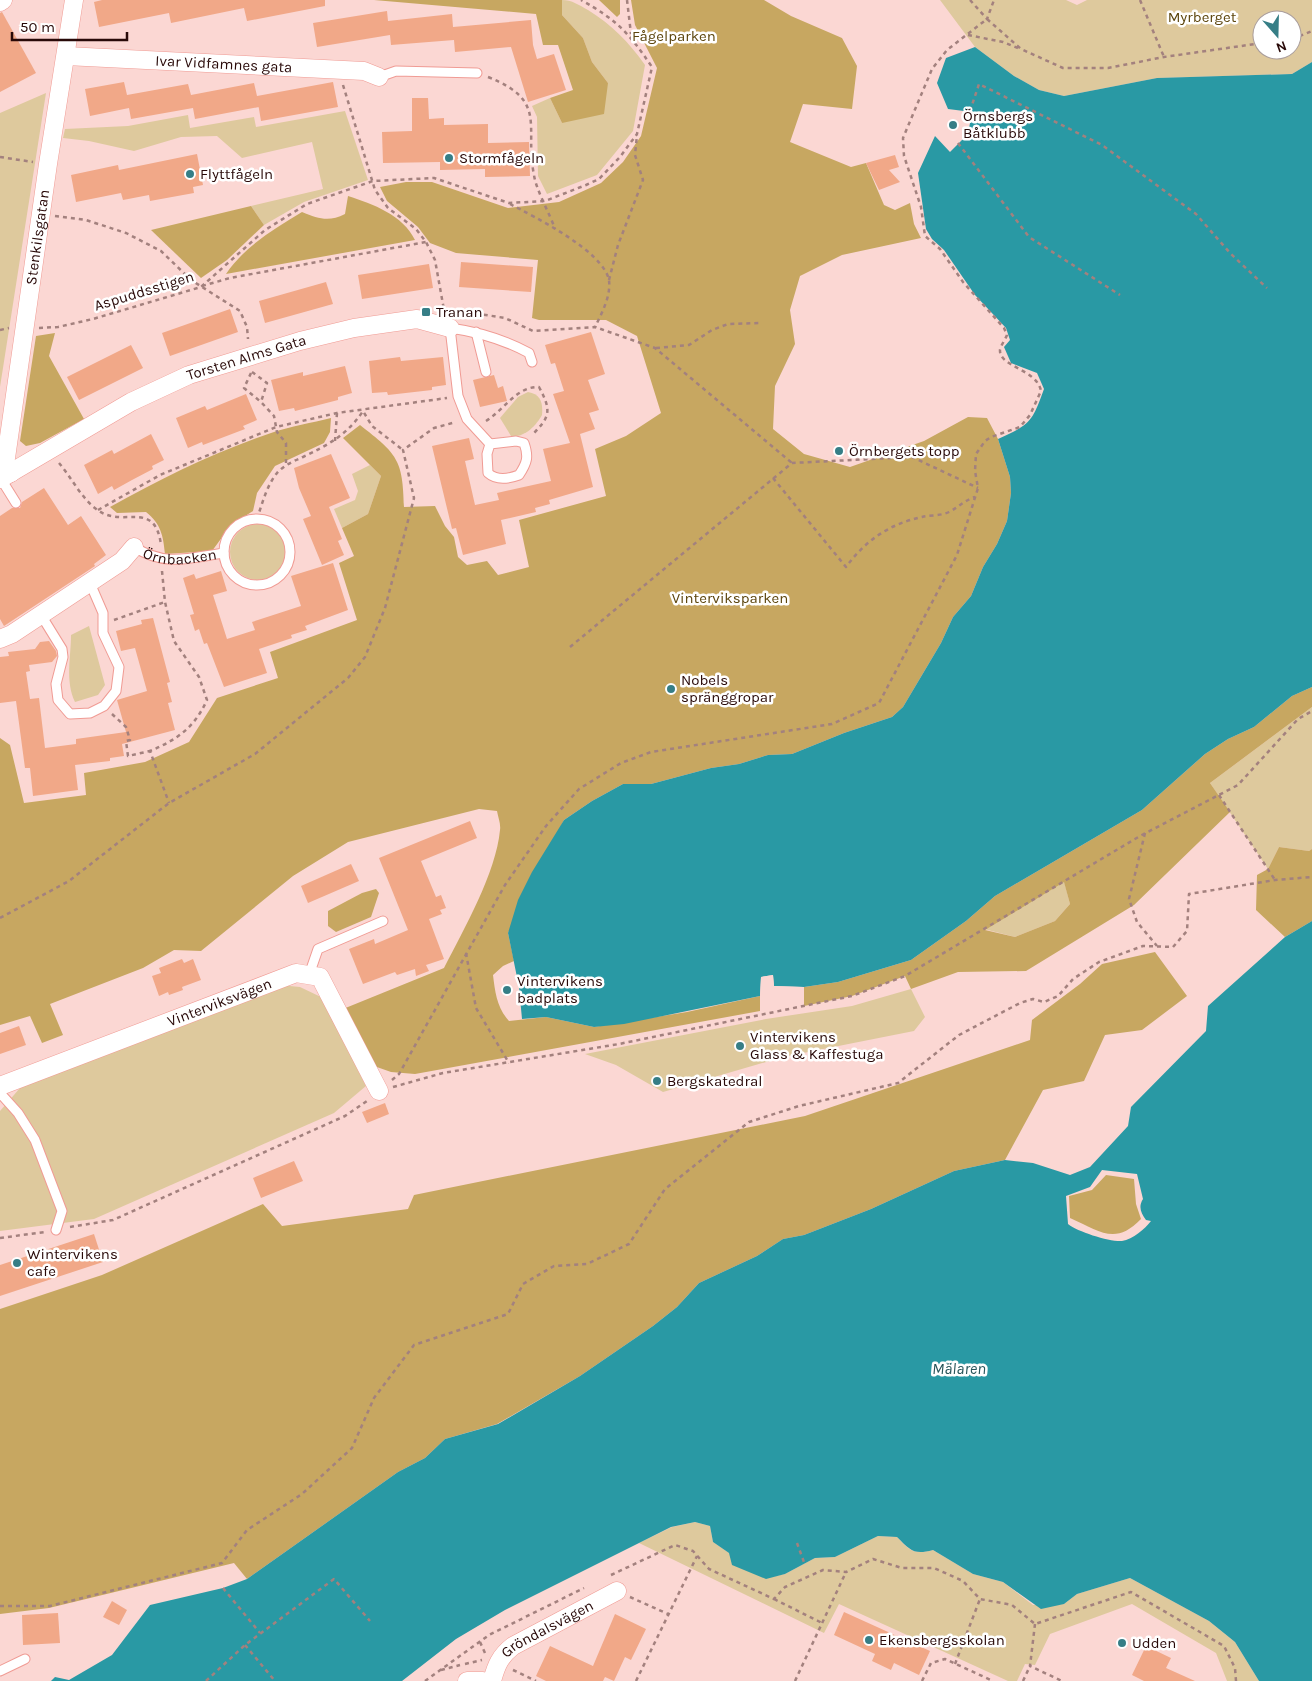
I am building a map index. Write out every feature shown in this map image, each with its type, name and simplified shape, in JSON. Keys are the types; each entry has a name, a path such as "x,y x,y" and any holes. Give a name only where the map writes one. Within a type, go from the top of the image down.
{"street":[{"name":"Stenkilsgatan","path":"4,477 48,164 74,0"},
{"name":"Ivar Vidfamnes gata","path":"66,56 364,71 379,77"},
{"name":"Torsten Alms Gata","path":"4,477 131,402 189,375 251,364 300,341 354,328 417,319 450,328"},
{"name":"Örnbacken","path":"0,639 12,634 122,562 134,547"},
{"name":"Vinterviksvägen","path":"0,1086 296,973 309,975"},
{"path":"309,975 320,977 379,1091"},
{"name":"Gröndalsvägen","path":"492,1681 497,1663 504,1652 617,1591"},
{"path":"467,1681 483,1681"}],"lane":[{"path":"379,77 396,71 477,73"},
{"path":"490,444 466,419 458,396 450,328 476,332 507,341 529,353 532,362"},
{"path":"476,332 486,372"},
{"path":"516,442 524,444 528,454 526,464 519,475 502,479 492,477 486,467 490,444 516,442"},
{"path":"4,477 16,503"},
{"name":"Örnbacken","path":"257,518 268,520 278,525 288,539 291,555 281,575 272,582 262,585 250,585 240,581 231,573 226,564 224,552 226,540 233,529 244,521 257,518"},
{"name":"Örnbacken","path":"134,547 150,557 163,560 224,552"},
{"path":"42,615 62,648 63,657 56,684 58,700 70,714 90,713 104,706 116,691 119,667 103,634 103,613 90,583"},
{"path":"309,975 318,949 383,921"},
{"path":"0,1093 18,1113 35,1140 62,1211 56,1230"},
{"path":"0,1671 25,1659"}],"path":[{"name":"Aspuddsstigen","path":"0,330 2,328 58,328 201,287 265,230 306,204 373,181 434,178 509,203 545,201 599,179 620,157 637,134 652,67 631,36 610,16 581,0"},
{"path":"627,0 631,36"},
{"path":"970,0 986,19 1021,49"},
{"path":"0,1238 113,1220 345,1116 379,1091 399,1074 505,885 546,826 580,789 621,763 651,752 832,724 879,703 957,555 978,488 974,471 976,454 985,441 1020,427 1030,415 1041,390 1040,384 1035,378 1005,360 1000,350 1007,335 1004,328 963,282 940,249 925,236 921,207 904,156 903,138 932,69 947,50 986,19 994,0"},
{"path":"1140,0 1164,57"},
{"path":"968,35 1003,42 1062,68 1108,68 1164,57 1252,44"},
{"path":"339,70 375,190 388,208 416,229 426,242 435,260 442,301"},
{"path":"477,73 500,82 518,93 529,109 532,118 534,176 555,229"},
{"path":"970,112 978,84 1102,145 1196,214 1230,253 1267,288"},
{"path":"595,327 606,305 609,280 618,245 642,180 635,155 637,134"},
{"path":"958,143 1029,237 1120,295"},
{"path":"0,157 48,164"},
{"path":"509,203 555,229 591,254 605,271 609,280"},
{"path":"41,215 86,220 126,233 161,251 201,287 240,311 247,327 251,364 244,388 274,416 278,432 286,443 286,465"},
{"path":"201,287 230,278 426,242"},
{"path":"450,328 467,312 505,318 532,331 595,327 655,348 792,463"},
{"path":"655,348 689,345 712,330 728,324 759,322"},
{"path":"261,402 267,383"},
{"path":"475,428 498,414 516,395 528,386 539,387 548,410 545,423 524,444"},
{"path":"97,510 160,475 276,427 337,413 363,411 458,396"},
{"path":"257,518 264,497 277,474 286,465 335,441 355,423 363,411"},
{"path":"0,918 69,881 169,802 255,754 348,678 365,657 385,608 414,498 403,450 372,426 363,411"},
{"path":"335,441 337,413"},
{"path":"403,450 434,428 466,419"},
{"path":"570,647 792,463 912,457 978,488"},
{"path":"60,464 97,510 109,516 144,516 156,527 163,560 165,602 174,641 199,677 207,700 199,717 171,742 150,751 128,756 126,740 130,740 126,727 104,706"},
{"path":"774,478 846,567 860,548 875,536 920,517 947,513 963,500 975,497"},
{"path":"103,624 165,602"},
{"path":"379,1091 443,1074 619,1044 852,996 905,976 1145,833 1238,785 1298,719 1312,711"},
{"path":"150,751 169,802"},
{"path":"1219,795 1275,880"},
{"path":"1145,833 1129,899 1136,922 1158,946"},
{"path":"0,1606 50,1606 222,1563 247,1530 302,1494 352,1448 374,1398 414,1345 508,1314 523,1284 554,1266 586,1264 629,1244 665,1188 749,1122 799,1106 898,1083 959,1036 1020,1002 1033,999 1044,1002 1058,996 1073,979 1099,962 1143,946 1173,947 1187,931 1189,894 1275,880 1312,877"},
{"path":"466,952 476,1008 508,1063"},
{"path":"797,1543 805,1565"},
{"path":"675,1545 693,1552 710,1569 822,1623"},
{"path":"636,1681 697,1556"},
{"path":"774,1599 785,1587 823,1570 846,1572 873,1559 902,1568 934,1568 963,1581 980,1599 1012,1605 1035,1624"},
{"path":"795,1681 846,1572"},
{"path":"206,1681 260,1633 334,1579 370,1621"},
{"path":"223,1588 260,1633"},
{"path":"617,1591 668,1614"},
{"path":"1035,1624 1131,1592 1224,1646 1236,1668 1236,1681"},
{"path":"955,1664 980,1599"},
{"path":"1023,1681 1030,1666 1035,1624"},
{"path":"480,1642 487,1658"},
{"path":"245,1645 275,1681"},
{"path":"922,1681 931,1663 945,1659 993,1681"},
{"path":"1030,1666 1062,1681"},
{"path":"509,1668 536,1681"}],"green space":[{"path":"374,0 562,0 562,15 583,38 592,62 608,83 604,114 562,123 550,98 573,90 558,45 543,45 536,14"},
{"path":"562,0 569,1 588,10 605,22 626,41 645,65 633,131 597,175 547,194 538,176 537,117 532,106 550,98 562,123 608,83 592,62 583,38 562,15"},
{"path":"599,0 620,0 620,14 617,17"},
{"name":"Vinterviksparken","path":"631,0 764,0 791,16 842,38 857,66 852,109 803,104 790,142 851,167 866,163 884,205 895,210 910,203 914,224 921,238 842,255 800,276 790,310 795,344 775,386 773,429 804,454 850,467 924,441 968,417 987,418 998,439 1010,477 1011,493 1007,521 997,544 983,567 971,596 953,617 941,643 903,707 892,717 844,733 792,754 768,755 739,764 711,768 651,784 623,784 592,801 564,820 508,933 514,961 503,966 493,975 499,1005 509,1021 546,1017 594,1027 687,1012 760,996 760,1011 415,1074 391,1072 374,1066 343,1009 444,968 478,901 497,847 500,823 497,811 479,809 348,842 293,876 201,951 174,950 143,968 50,1004 63,1035 42,1043 30,1016 0,1025 0,738 10,745 24,803 86,795 84,773 145,762 189,742 217,698 278,678 270,652 357,620 339,563 354,556 342,528 368,514 381,476 343,438 360,425 382,443 396,459 402,478 404,507 435,506 445,526 454,537 458,557 467,565 487,561 498,575 529,567 519,520 606,496 595,449 626,436 661,413 637,336 606,320 539,320 532,318 538,260 456,253 430,243 418,227 387,201 380,187 406,182 432,182 508,208 559,202 601,183 623,162 641,136 657,68 635,25"},
{"name":"Myrberget","path":"940,0 1066,0 1077,5 1087,0 1312,0 1312,62 1292,74 1157,78 1064,96 1039,90 1014,76 975,47"},
{"path":"46,93 0,387 0,113"},
{"path":"345,111 368,180 304,202 264,225 251,206 323,189 312,142 242,158 217,136 181,137 134,151 89,141 63,138 65,129 128,126 188,115 190,128 254,117 256,127"},
{"path":"348,196 377,207 395,217 410,231 415,240 226,274 251,247 302,212 324,219 345,214"},
{"path":"251,206 264,225 227,260 201,278 151,230"},
{"path":"55,333 49,356 84,419 40,443 26,446 20,441 36,336"},
{"path":"528,392 536,395 540,400 542,415 525,433 511,436 500,418 518,397"},
{"path":"331,418 330,432 324,443 275,466 257,493 253,511 231,525 212,551 165,554 160,530 151,516 146,512 117,513 110,507 169,476 230,448 294,426"},
{"path":"370,465 381,476 368,514 342,528 334,509 355,500 358,491 352,474"},
{"path":"252,524 264,524 274,528 282,536 286,552 282,568 274,576 264,580 252,580 242,576 234,568 230,558 230,546 234,536 242,528"},
{"path":"89,626 105,685 98,695 75,702 69,677 71,635"},
{"path":"1312,687 1312,707 1210,783 1230,812 1134,905 1026,971 958,972 911,989 905,976 852,996 804,1006 804,987 838,982 911,960 966,921 995,896 1142,810 1205,754 1228,739 1254,727 1292,696","holes":["1064,882 1070,904 1055,921 1015,937 985,930"]},
{"path":"1312,707 1312,849 1309,851 1279,847 1268,869 1210,783"},
{"path":"1279,847 1309,851 1312,849 1312,921 1285,937 1256,910 1257,875 1268,869"},
{"path":"1064,881 1070,904 1055,921 1015,937 984,929"},
{"path":"376,889 379,893 371,917 336,932 328,926 328,911 362,893"},
{"path":"1155,952 1187,996 1142,1030 1105,1035 1084,1081 1043,1090 1005,1160 954,1171 871,1209 804,1235 783,1239 757,1256 699,1283 677,1307 653,1326 580,1376 497,1424 445,1439 425,1458 398,1472 247,1579 234,1563 49,1608 0,1614 0,1309 102,1275 263,1204 282,1226 408,1209 414,1195 805,1116 1030,1040 1032,1020 1080,984 1102,964"},
{"path":"279,985 300,987 323,998 366,1086 334,1113 94,1219 0,1231 0,1111 20,1088"},
{"path":"911,989 925,1017 914,1031 783,1057 663,1092 616,1065 585,1054 766,1019 852,1006"},
{"path":"1106,1175 1134,1179 1136,1204 1141,1219 1132,1227 1115,1234 1099,1231 1070,1218 1069,1196 1092,1190"},
{"path":"695,1522 710,1526 713,1542 766,1578 785,1574 815,1558 835,1557 878,1536 897,1537 905,1546 913,1551 933,1550 973,1574 1003,1582 1033,1605 1064,1604 1077,1594 1130,1578 1209,1621 1235,1642 1259,1681 1227,1681 1216,1653 1132,1604 1050,1634 1035,1665 1025,1664 1017,1681 1008,1681 839,1604 824,1633 639,1543 672,1527"}],"water":[{"path":"975,47 1014,76 1039,90 1064,96 1157,78 1292,74 1312,62 1312,687 1292,696 1254,727 1228,739 1205,754 1142,810 995,896 966,921 911,960 838,982 804,987 774,986 773,975 761,977 760,996 624,1024 594,1027 546,1017 522,1019 519,987 508,933 518,900 532,872 564,820 592,801 623,784 651,784 711,768 739,764 768,755 792,754 844,733 892,717 903,707 941,643 953,617 971,596 983,567 997,544 1007,521 1011,493 1010,477 998,439 1017,430 1029,421 1044,389 1037,373 1011,363 1004,347 1010,340 1006,328 975,295 944,250 932,239 926,229 918,173 935,136 950,152 968,134 972,112 948,109 937,83 946,58"},
{"name":"Mälaren","path":"1312,921 1312,1681 1259,1681 1235,1642 1209,1621 1130,1578 1077,1594 1064,1604 1041,1609 1003,1582 973,1574 933,1550 913,1551 897,1537 878,1536 835,1557 815,1558 785,1574 766,1579 732,1565 729,1553 713,1542 710,1526 695,1522 671,1527 505,1610 456,1639 402,1681 51,1681 55,1677 69,1680 112,1655 150,1605 223,1588 247,1579 398,1472 425,1458 445,1439 498,1424 580,1376 653,1326 677,1307 699,1283 757,1256 783,1239 804,1235 871,1209 954,1171 1005,1160 1033,1163 1070,1175 1090,1167 1128,1126 1131,1107 1206,1031 1208,1006 1285,937","holes":["1102,1170 1137,1174 1143,1199 1141,1210 1146,1220 1151,1221 1138,1233 1126,1240 1117,1241 1086,1233 1068,1224 1066,1196 1090,1187"]}],"pier":[{"path":"773,975 774,986 804,987 804,989 773,988 771,978 763,979 762,996 760,996 761,977"}],"building":[{"path":"102,0 325,0 325,6 247,21 244,8 171,23 169,13 99,27 94,2"},
{"path":"387,11 388,21 452,14 453,27 531,20 533,45 537,59 554,54 566,90 528,102 511,47 455,52 454,40 391,45 390,35 317,47 313,23"},
{"path":"2,12 36,73 0,92 0,13"},
{"path":"124,82 127,95 188,84 191,95 254,83 257,96 333,82 338,107 261,121 259,107 195,119 193,108 131,119 129,108 90,116 85,89"},
{"path":"412,98 428,98 429,119 444,118 444,125 488,124 488,143 529,142 530,176 485,177 485,169 440,170 440,162 383,163 382,132 412,131"},
{"path":"197,154 203,185 193,187 194,193 150,201 149,195 123,200 121,193 76,202 71,175 118,165 119,170"},
{"path":"895,155 899,167 889,170 900,182 879,190 866,163"},
{"path":"461,262 533,267 531,292 459,287"},
{"path":"429,264 433,288 362,299 358,275"},
{"path":"326,282 333,304 265,323 259,301"},
{"path":"230,309 238,332 170,356 162,333"},
{"path":"591,332 605,374 588,380 599,410 589,413 595,429 580,434 593,487 549,500 550,504 535,508 536,512 501,520 506,544 463,555 456,528 452,529 432,446 469,438 474,459 465,461 475,505 499,500 497,493 551,481 543,449 570,443 553,394 564,391 555,363 551,364 545,345"},
{"path":"131,345 143,368 79,400 67,377"},
{"path":"400,357 401,361 443,357 446,385 432,387 432,390 388,395 387,392 372,393 369,361"},
{"path":"345,366 352,393 338,397 338,400 295,411 294,408 279,411 271,380 303,372 303,376"},
{"path":"494,375 498,388 503,386 507,401 480,407 473,380"},
{"path":"246,394 257,420 243,426 245,429 203,445 202,442 188,448 176,418 205,406 207,410"},
{"path":"151,434 164,460 152,466 153,469 114,490 112,486 98,494 84,465 112,450 114,454"},
{"path":"331,454 350,498 329,507 342,539 338,541 344,555 322,565 303,519 311,516 299,488 294,468"},
{"path":"44,488 68,525 81,516 106,555 94,564 95,566 4,626 0,619 0,516 12,508 20,508 22,502"},
{"path":"333,563 348,610 305,626 307,630 291,635 292,638 259,649 267,673 224,687 207,643 204,644 199,629 195,631 190,615 194,614 183,578 194,574 196,579 221,571 227,591 213,595 227,639 255,630 252,622 301,606 291,576"},
{"path":"153,618 170,682 167,683 172,702 168,703 175,730 122,744 124,756 110,758 110,761 75,765 78,790 33,796 30,768 25,768 16,701 0,703 0,657 9,656 8,652 35,649 40,642 49,641 56,651 57,656 52,662 29,665 30,671 26,672 30,699 39,698 45,748 76,744 76,739 126,732 117,700 147,691 135,648 121,651 116,631 142,624 141,620"},
{"path":"470,821 477,838 421,861 436,897 441,895 446,908 440,910 442,914 429,919 444,959 426,965 429,971 416,976 415,969 397,975 395,972 363,984 349,949 374,939 375,944 408,930 379,858"},
{"path":"351,864 359,881 308,903 301,886"},
{"path":"182,959 184,963 193,959 201,980 182,987 183,990 169,995 168,992 159,996 152,976 161,973 159,968"},
{"path":"19,1026 26,1045 0,1054 0,1033"},
{"path":"385,1103 389,1114 367,1123 362,1112"},
{"path":"294,1161 303,1181 261,1198 253,1178"},
{"path":"94,1234 103,1262 0,1296 0,1265"},
{"path":"112,1601 127,1610 119,1625 103,1617"},
{"path":"844,1612 930,1651 919,1675 894,1663 891,1670 872,1661 875,1654 834,1635"},
{"path":"58,1613 60,1643 23,1645 22,1615"},
{"path":"615,1614 646,1629 631,1660 625,1657 614,1681 605,1677 603,1681 546,1681 536,1676 550,1646 593,1666"},
{"path":"1146,1646 1171,1658 1166,1668 1195,1681 1144,1681 1132,1675"}],"place":[{"name":"Örnsbergs Båtklubb","path":"953,125"},
{"name":"Stormfågeln","path":"449,158"},
{"name":"Flyttfågeln","path":"190,174"},
{"name":"Tranan","path":"426,312"},
{"name":"Örnbergets topp","path":"839,451"},
{"name":"Nobels spränggropar","path":"671,689"},
{"name":"Vintervikens badplats","path":"507,990"},
{"name":"Vintervikens Glass & Kaffestuga","path":"740,1046"},
{"name":"Bergskatedral","path":"657,1081"},
{"name":"Wintervikens cafe","path":"17,1263"},
{"name":"Ekensbergsskolan","path":"869,1640"},
{"name":"Udden","path":"1122,1643"}],"park label":[{"name":"Fågelparken","path":"674,36"}]}
